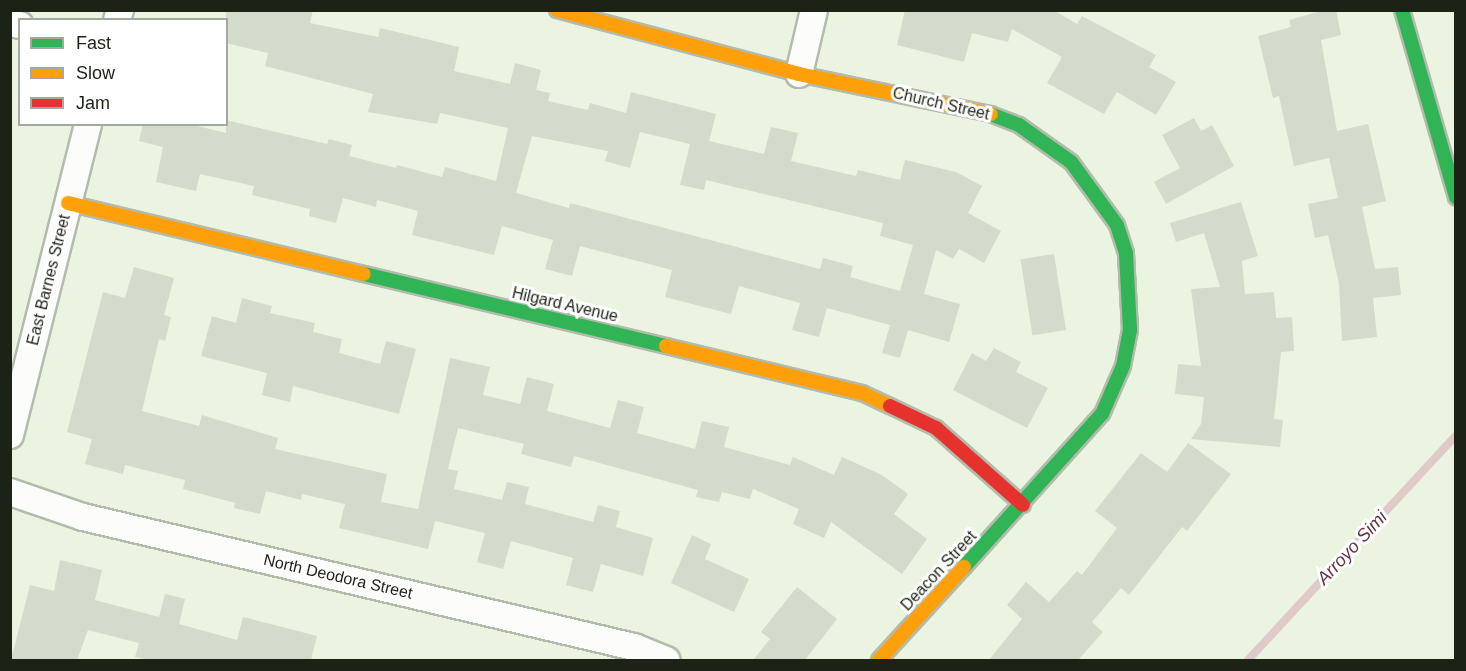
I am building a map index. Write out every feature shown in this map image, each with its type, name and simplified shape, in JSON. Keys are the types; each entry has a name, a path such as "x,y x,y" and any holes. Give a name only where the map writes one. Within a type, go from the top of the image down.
{"street":[{"name":"Church Street","path":"557,10 799,74 983,111 1019,125 1071,162 1117,225 1126,253 1131,291 1130,330 1123,366 1102,414 1023,505"},
{"path":"799,74 814,10"},
{"path":"1402,10 1455,197"},
{"name":"East Barnes Street","path":"10,435 87,126"},
{"name":"Hilgard Avenue","path":"68,203 862,393 936,428 1023,505"},
{"name":"North Deodora Street","path":"10,492 83,517 623,644 666,660"},
{"name":"Deacon Street","path":"879,660 1023,505"}],"building":[{"path":"226,10 313,10 310,23 378,37 380,28 459,47 454,71 510,84 515,63 541,70 536,90 550,93 548,101 588,110 590,103 626,113 631,92 716,114 709,141 764,154 771,127 798,133 791,161 856,176 858,170 900,180 905,160 956,172 982,186 968,213 1001,231 984,263 959,249 953,259 936,250 924,294 960,304 949,342 908,330 900,358 882,353 890,325 827,308 819,337 792,330 800,303 739,286 731,314 665,297 672,270 580,246 572,276 545,269 553,240 502,226 494,255 412,235 418,211 377,200 376,207 343,198 336,223 309,216 310,209 252,195 254,186 200,174 196,191 156,182 163,147 139,141 143,126 197,126 226,133 228,120 327,144 329,139 352,145 349,156 396,168 397,165 442,177 445,167 496,181 508,128 440,113 437,124 368,112 373,94 265,66 268,53 228,43","holes":["640,132 690,144 680,185 704,190 706,180 883,223 880,236 913,245 900,291 850,277 853,266 823,258 820,269 570,203 569,208 516,193 532,136 608,151 605,161 630,168"]},
{"path":"905,10 1053,10 1077,24 1082,16 1156,55 1149,67 1176,82 1156,115 1117,92 1104,114 1047,83 1062,57 1012,29 1008,42 972,33 964,62 897,45"},
{"path":"1325,10 1336,10 1341,35 1321,40 1337,131 1368,124 1386,201 1362,207 1375,269 1398,267 1401,295 1373,298 1377,337 1342,341 1339,284 1328,235 1315,238 1308,204 1338,198 1329,158 1294,166 1279,96 1273,98 1258,36 1291,27 1289,20"},
{"path":"1194,118 1201,131 1212,125 1234,166 1166,204 1154,182 1180,168 1162,135"},
{"path":"1241,202 1258,256 1242,261 1245,294 1274,292 1276,318 1292,317 1294,351 1281,352 1274,419 1283,420 1280,447 1191,439 1201,424 1204,397 1175,394 1178,364 1201,366 1191,289 1220,287 1204,233 1176,242 1170,223"},
{"path":"1054,254 1066,330 1032,335 1020,259"},
{"path":"134,267 174,278 164,315 171,317 165,341 159,339 142,411 199,426 202,415 278,438 275,449 387,474 381,502 418,509 450,358 490,367 483,395 520,404 527,377 554,384 547,411 610,428 618,400 644,407 637,433 695,449 702,421 729,427 724,447 790,465 793,457 834,475 842,457 882,475 908,494 894,514 927,539 902,574 831,522 824,538 793,524 799,509 753,489 750,499 722,492 719,502 696,497 698,490 574,456 571,467 521,454 524,444 458,428 448,469 458,471 454,489 502,500 507,482 529,487 525,504 593,522 598,505 620,511 616,527 653,538 643,576 601,564 593,592 566,585 573,558 511,541 503,569 477,562 485,533 435,521 428,549 339,528 345,504 302,494 301,500 266,491 260,514 234,508 235,503 183,489 185,480 125,465 123,474 85,464 92,439 67,432 103,292 125,298"},
{"path":"242,298 272,306 270,313 315,323 313,332 342,339 339,353 380,364 386,341 416,349 399,414 293,386 290,402 262,395 267,373 201,356 212,316 236,323"},
{"path":"994,348 1021,362 1016,372 1048,388 1027,428 953,390 972,353 986,361"},
{"path":"1188,443 1231,474 1187,531 1182,527 1129,595 1121,588 1092,622 1103,632 1078,660 989,660 1022,619 1007,605 1026,582 1049,602 1077,571 1082,575 1117,528 1095,511 1141,453 1167,472"},
{"path":"692,535 711,544 705,559 749,579 734,612 671,583"},
{"path":"60,560 102,570 95,600 159,617 165,594 185,599 179,624 237,640 243,617 317,636 311,660 149,660 135,657 139,643 88,630 77,660 11,660 30,585 54,591"},
{"path":"797,587 837,619 805,660 753,660 770,639 761,632"}],"waterway":[{"name":"Arroyo Simi","path":"1248,660 1456,435"}],"traffic: fast":[{"path":"1402,10 1456,197"},
{"path":"964,567 1102,414 1123,366 1130,330 1126,253 1117,225 1071,162 1019,125 991,114"},
{"path":"364,274 666,346"}],"traffic: slow":[{"path":"557,10 799,74 991,114"},
{"path":"68,203 364,274"},
{"path":"666,346 862,393 890,406"},
{"path":"879,660 964,567"}],"traffic: jam":[{"path":"890,406 936,428 1023,505"}]}
